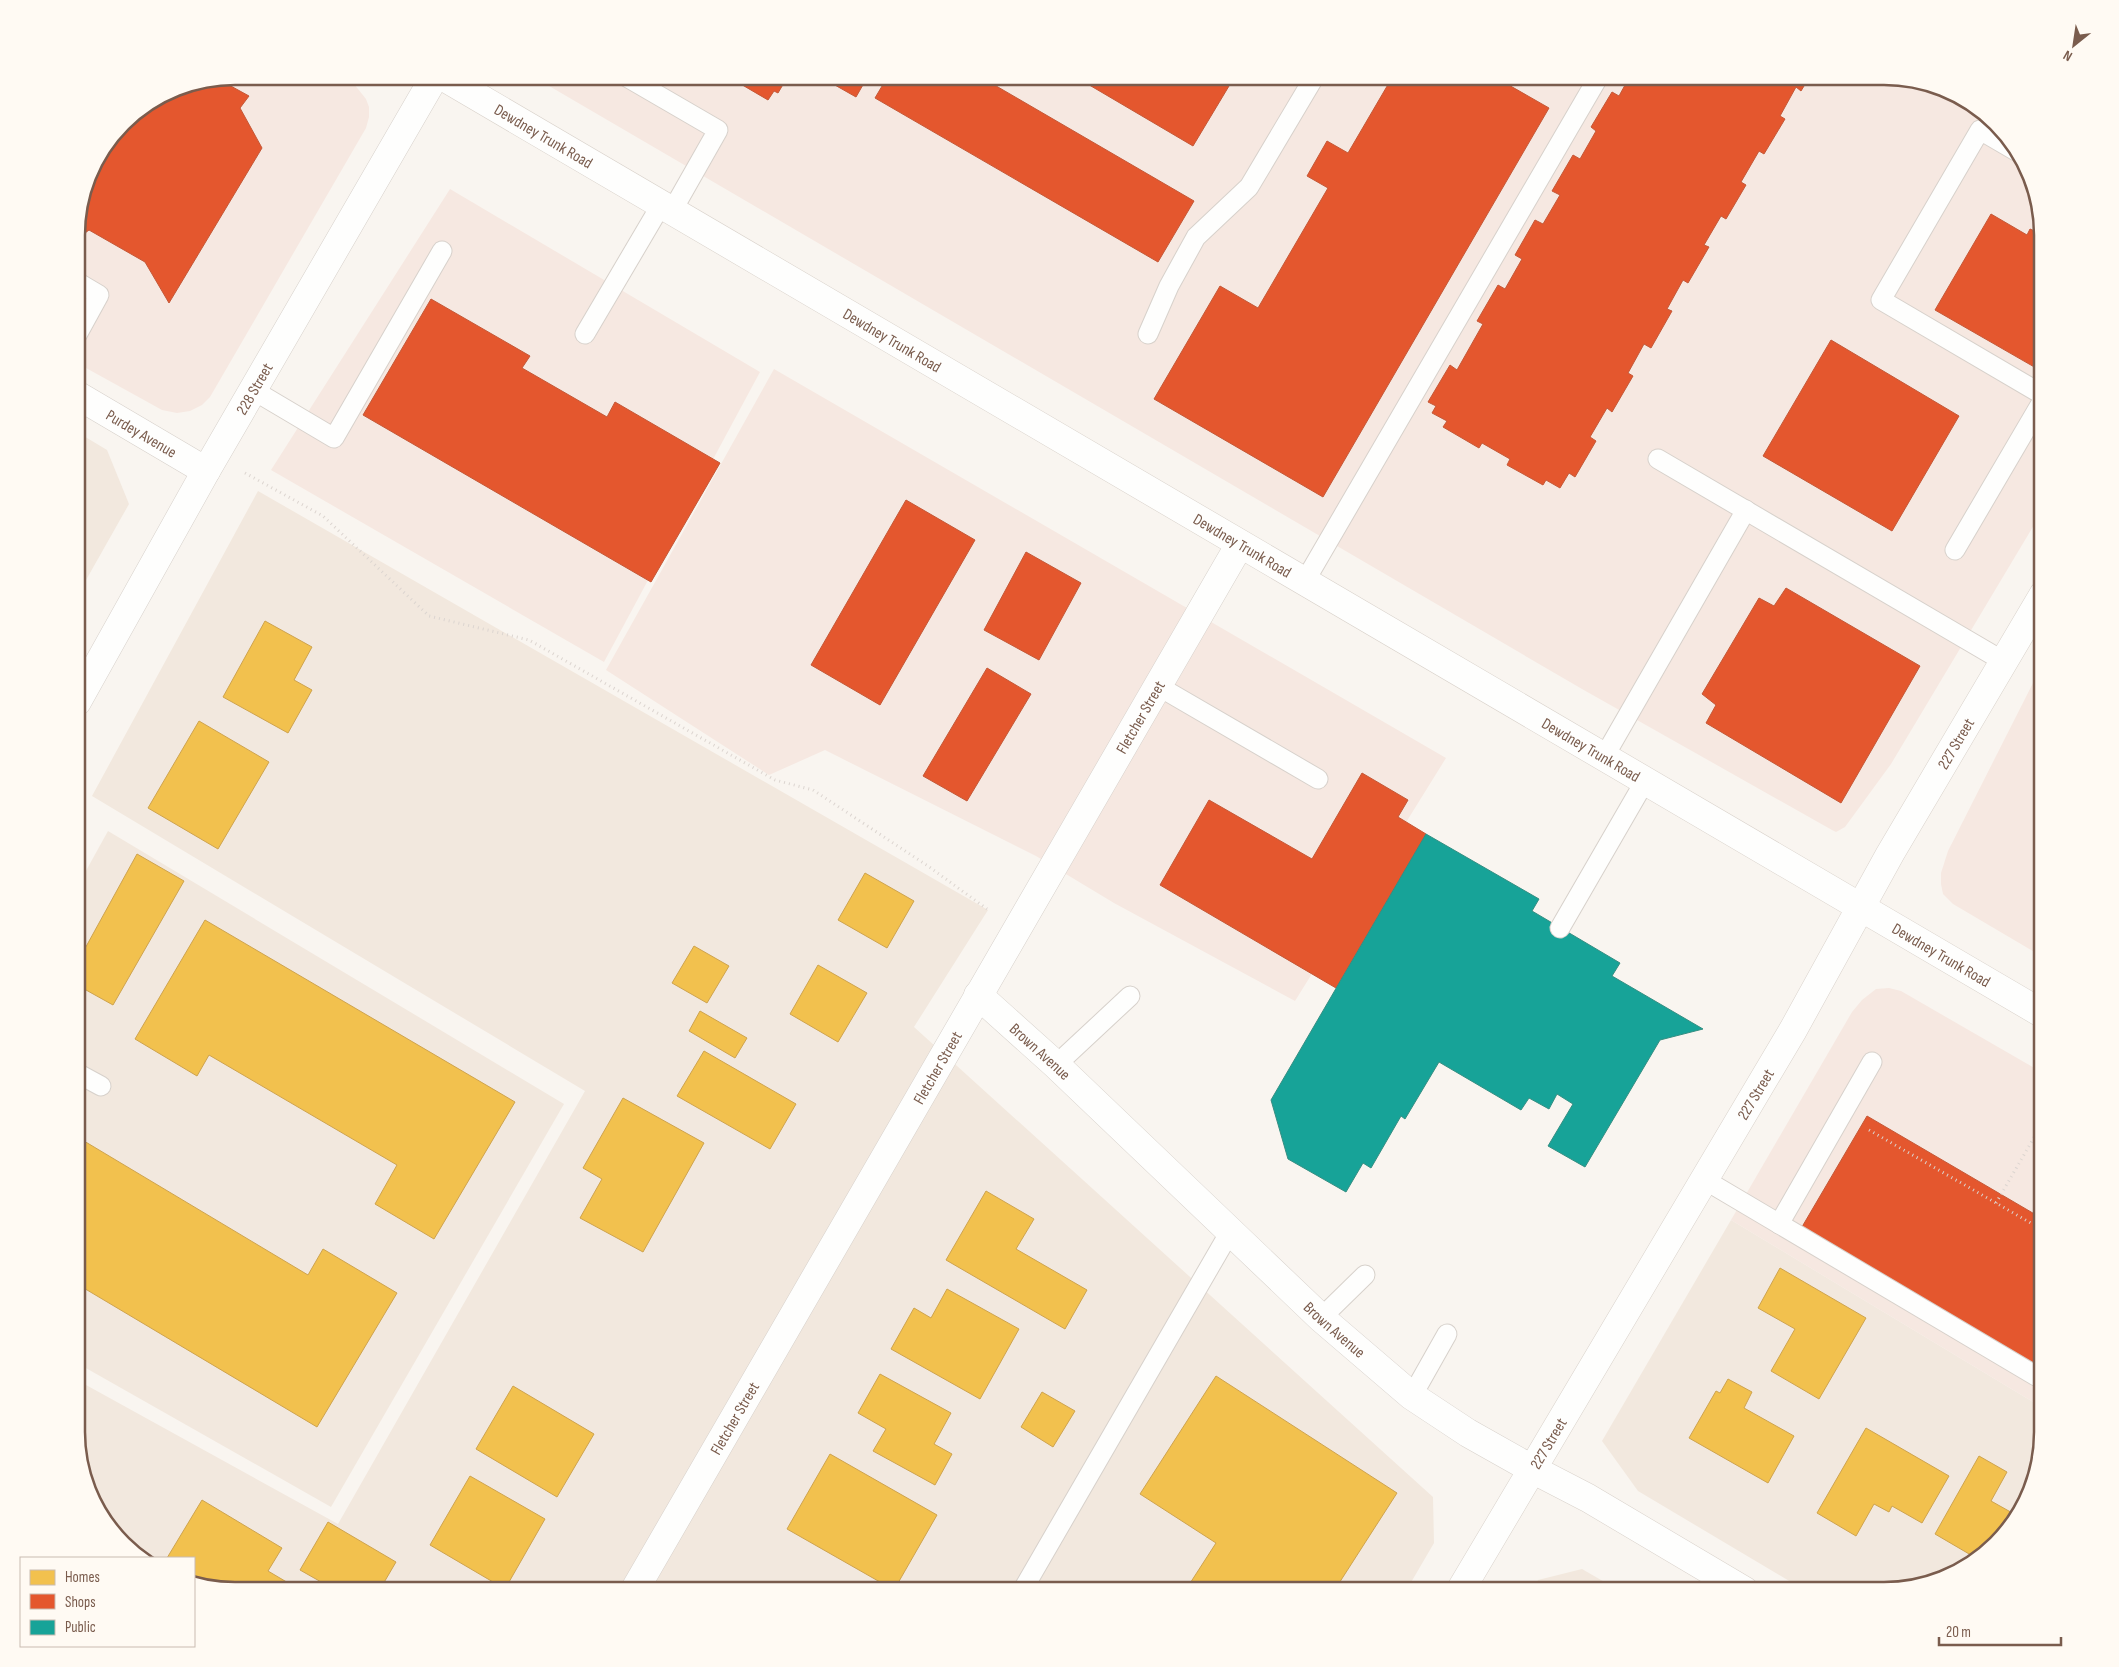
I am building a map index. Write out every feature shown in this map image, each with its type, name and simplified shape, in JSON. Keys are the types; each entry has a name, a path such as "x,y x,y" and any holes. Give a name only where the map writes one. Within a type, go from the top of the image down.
{"main road":[{"name":"228 Street","path":"85,688 210,464 430,85"},
{"name":"Dewdney Trunk Road","path":"457,85 2034,1009"},
{"name":"Purdey Avenue","path":"85,399 210,464"},
{"name":"Fletcher Street","path":"639,1582 1240,544"},
{"name":"227 Street","path":"1465,1582 1832,963 1894,848 2034,610"},
{"name":"Brown Avenue","path":"978,995 1056,1065 1322,1318 1412,1396 1468,1433 1588,1498 1730,1582"}],"lane":[{"path":"586,334 718,130 640,85"},
{"path":"1148,334 1169,286 1196,236 1249,187 1310,85"},
{"path":"1304,581 1594,85"},
{"path":"2003,144 1980,130 1881,300 2034,390"},
{"path":"253,390 334,438 442,251"},
{"path":"85,287 99,295 85,320"},
{"path":"1955,550 2034,415"},
{"path":"1658,459 2003,661"},
{"path":"1604,757 1746,510"},
{"path":"1158,686 1318,779"},
{"path":"1560,928 1645,781"},
{"path":"1056,1065 1130,996"},
{"path":"1779,1224 1872,1062"},
{"path":"85,1077 101,1086"},
{"path":"1705,1180 2034,1375"},
{"path":"1027,1582 1231,1230"},
{"path":"1322,1318 1365,1275"},
{"path":"1412,1396 1447,1334"}],"path":[{"path":"210,464 323,516 429,616 529,640 775,780 813,790 928,866 988,910 1018,927"},
{"path":"1842,1115 2034,1225"},
{"path":"1996,1203 2034,1138"}],"shaded area":[{"path":"235,85 355,85 366,99 369,107 366,128 210,397 202,405 190,411 177,413 162,410 85,367 85,225 90,196 100,168 122,136 136,122 168,100 196,90 215,86"},
{"path":"547,85 1894,85 1932,93 1959,105 1990,129 2014,160 2026,187 2033,215 2034,525 1891,764 1845,827 1836,832 1582,689"},
{"path":"450,189 760,372 604,662 271,470"},
{"path":"774,369 1446,758 1295,1001 1114,903 1036,856 825,750 769,775 606,670"},
{"path":"85,437 107,450 129,504 85,582"},
{"path":"258,491 988,910 914,1027 1433,1497 1434,1543 1411,1582 235,1582 215,1581 195,1576 195,1557 153,1557 129,1538 110,1515 100,1499 90,1471 85,1442 85,1384 338,1524 585,1091 92,796"},
{"path":"2034,681 2034,952 1953,904 1943,894 1941,873 1948,851"},
{"path":"108,831 564,1104 331,1507 85,1368 85,873"},
{"path":"1889,988 1901,991 2034,1068 2034,1403 1731,1220 1852,1012 1862,1000 1876,989"},
{"path":"1731,1220 2034,1403 2031,1462 2019,1499 2009,1515 1990,1538 1967,1557 1951,1567 1904,1581 1791,1582 1638,1491 1602,1441"},
{"path":"1582,1569 1604,1582 1537,1582 1538,1580"}],"building: Homes":[{"path":"265,621 312,647 294,680 312,690 288,733 223,697"},
{"path":"199,721 269,762 218,849 148,808"},
{"path":"137,854 184,881 113,1005 85,989 85,948"},
{"path":"865,873 914,901 887,948 838,920"},
{"path":"205,920 515,1102 434,1239 375,1204 397,1165 209,1055 197,1076 135,1039"},
{"path":"694,946 729,966 707,1003 672,983"},
{"path":"818,965 867,993 838,1042 790,1014"},
{"path":"700,1011 747,1038 735,1058 689,1031"},
{"path":"704,1051 796,1104 770,1149 677,1096"},
{"path":"623,1098 704,1143 643,1252 580,1218 602,1179 583,1168"},
{"path":"85,1142 308,1275 323,1249 397,1293 317,1427 85,1289"},
{"path":"986,1191 1034,1219 1016,1249 1087,1290 1065,1329 946,1260"},
{"path":"1780,1268 1866,1318 1819,1399 1771,1371 1795,1329 1758,1308"},
{"path":"947,1289 1019,1329 980,1399 891,1349 914,1308 931,1318"},
{"path":"880,1374 951,1413 934,1444 952,1454 935,1485 873,1451 886,1429 858,1413"},
{"path":"1216,1376 1397,1493 1340,1582 1191,1582 1216,1543 1140,1494"},
{"path":"1728,1379 1752,1392 1744,1408 1794,1436 1768,1483 1689,1438 1716,1391 1720,1393"},
{"path":"513,1386 594,1434 557,1497 476,1449"},
{"path":"1042,1392 1075,1411 1053,1447 1021,1427"},
{"path":"1866,1428 1949,1476 1922,1523 1892,1506 1889,1512 1874,1504 1856,1536 1817,1513"},
{"path":"830,1454 937,1515 899,1582 880,1582 787,1529"},
{"path":"1979,1456 2007,1472 1991,1501 2011,1512 1990,1538 1975,1551 1970,1555 1935,1534"},
{"path":"470,1476 545,1519 509,1582 493,1582 430,1545"},
{"path":"202,1500 282,1548 268,1571 287,1582 235,1582 205,1579 195,1576 195,1557 168,1557"},
{"path":"328,1522 396,1562 384,1582 321,1582 300,1570"}],"building: Shops":[{"path":"229,85 249,96 240,108 262,148 169,303 145,262 89,230 85,233 86,215 96,177 110,152 136,122 168,100 196,90"},
{"path":"742,85 783,85 778,93 774,91 768,100"},
{"path":"835,85 863,85 856,97"},
{"path":"883,85 994,85 1194,201 1158,262 875,98"},
{"path":"1089,85 1230,85 1193,146"},
{"path":"1388,85 1509,85 1549,108 1323,497 1154,399 1220,286 1258,308 1328,188 1307,176 1327,141 1348,153"},
{"path":"1625,85 1805,85 1801,91 1796,87 1780,116 1785,119 1764,154 1759,151 1741,182 1746,185 1726,219 1721,216 1704,245 1709,247 1688,283 1683,280 1667,309 1672,311 1651,348 1644,344 1628,373 1633,376 1612,412 1607,408 1590,437 1596,441 1575,477 1569,473 1560,488 1546,480 1543,485 1507,465 1510,459 1482,443 1479,448 1443,427 1447,421 1432,413 1436,406 1428,402 1450,365 1457,370 1483,324 1477,321 1498,285 1505,289 1522,259 1515,255 1535,220 1543,224 1560,195 1552,191 1573,155 1580,159 1596,131 1591,127 1612,92 1619,96"},
{"path":"1991,214 2027,235 2030,229 2034,231 2034,367 1935,310"},
{"path":"431,299 530,356 522,368 607,417 615,402 720,463 651,582 363,415"},
{"path":"1831,340 1959,416 1892,531 1763,456"},
{"path":"906,500 975,540 880,705 811,665"},
{"path":"1026,552 1081,583 1039,660 984,630"},
{"path":"1786,588 1920,666 1841,803 1706,723 1716,705 1702,694 1759,598 1774,606"},
{"path":"987,668 1031,694 967,801 923,776"},
{"path":"1362,773 1408,800 1398,817 1426,834 1336,988 1160,885 1209,800 1312,859"},
{"path":"1867,1116 2034,1214 2034,1370 1799,1232"}],"building: Public":[{"path":"1426,834 1539,899 1532,911 1620,963 1612,976 1703,1029 1660,1040 1585,1167 1548,1146 1573,1104 1557,1094 1549,1109 1529,1098 1521,1110 1439,1062 1405,1119 1401,1116 1371,1168 1363,1163 1346,1192 1288,1159 1271,1100"}]}
